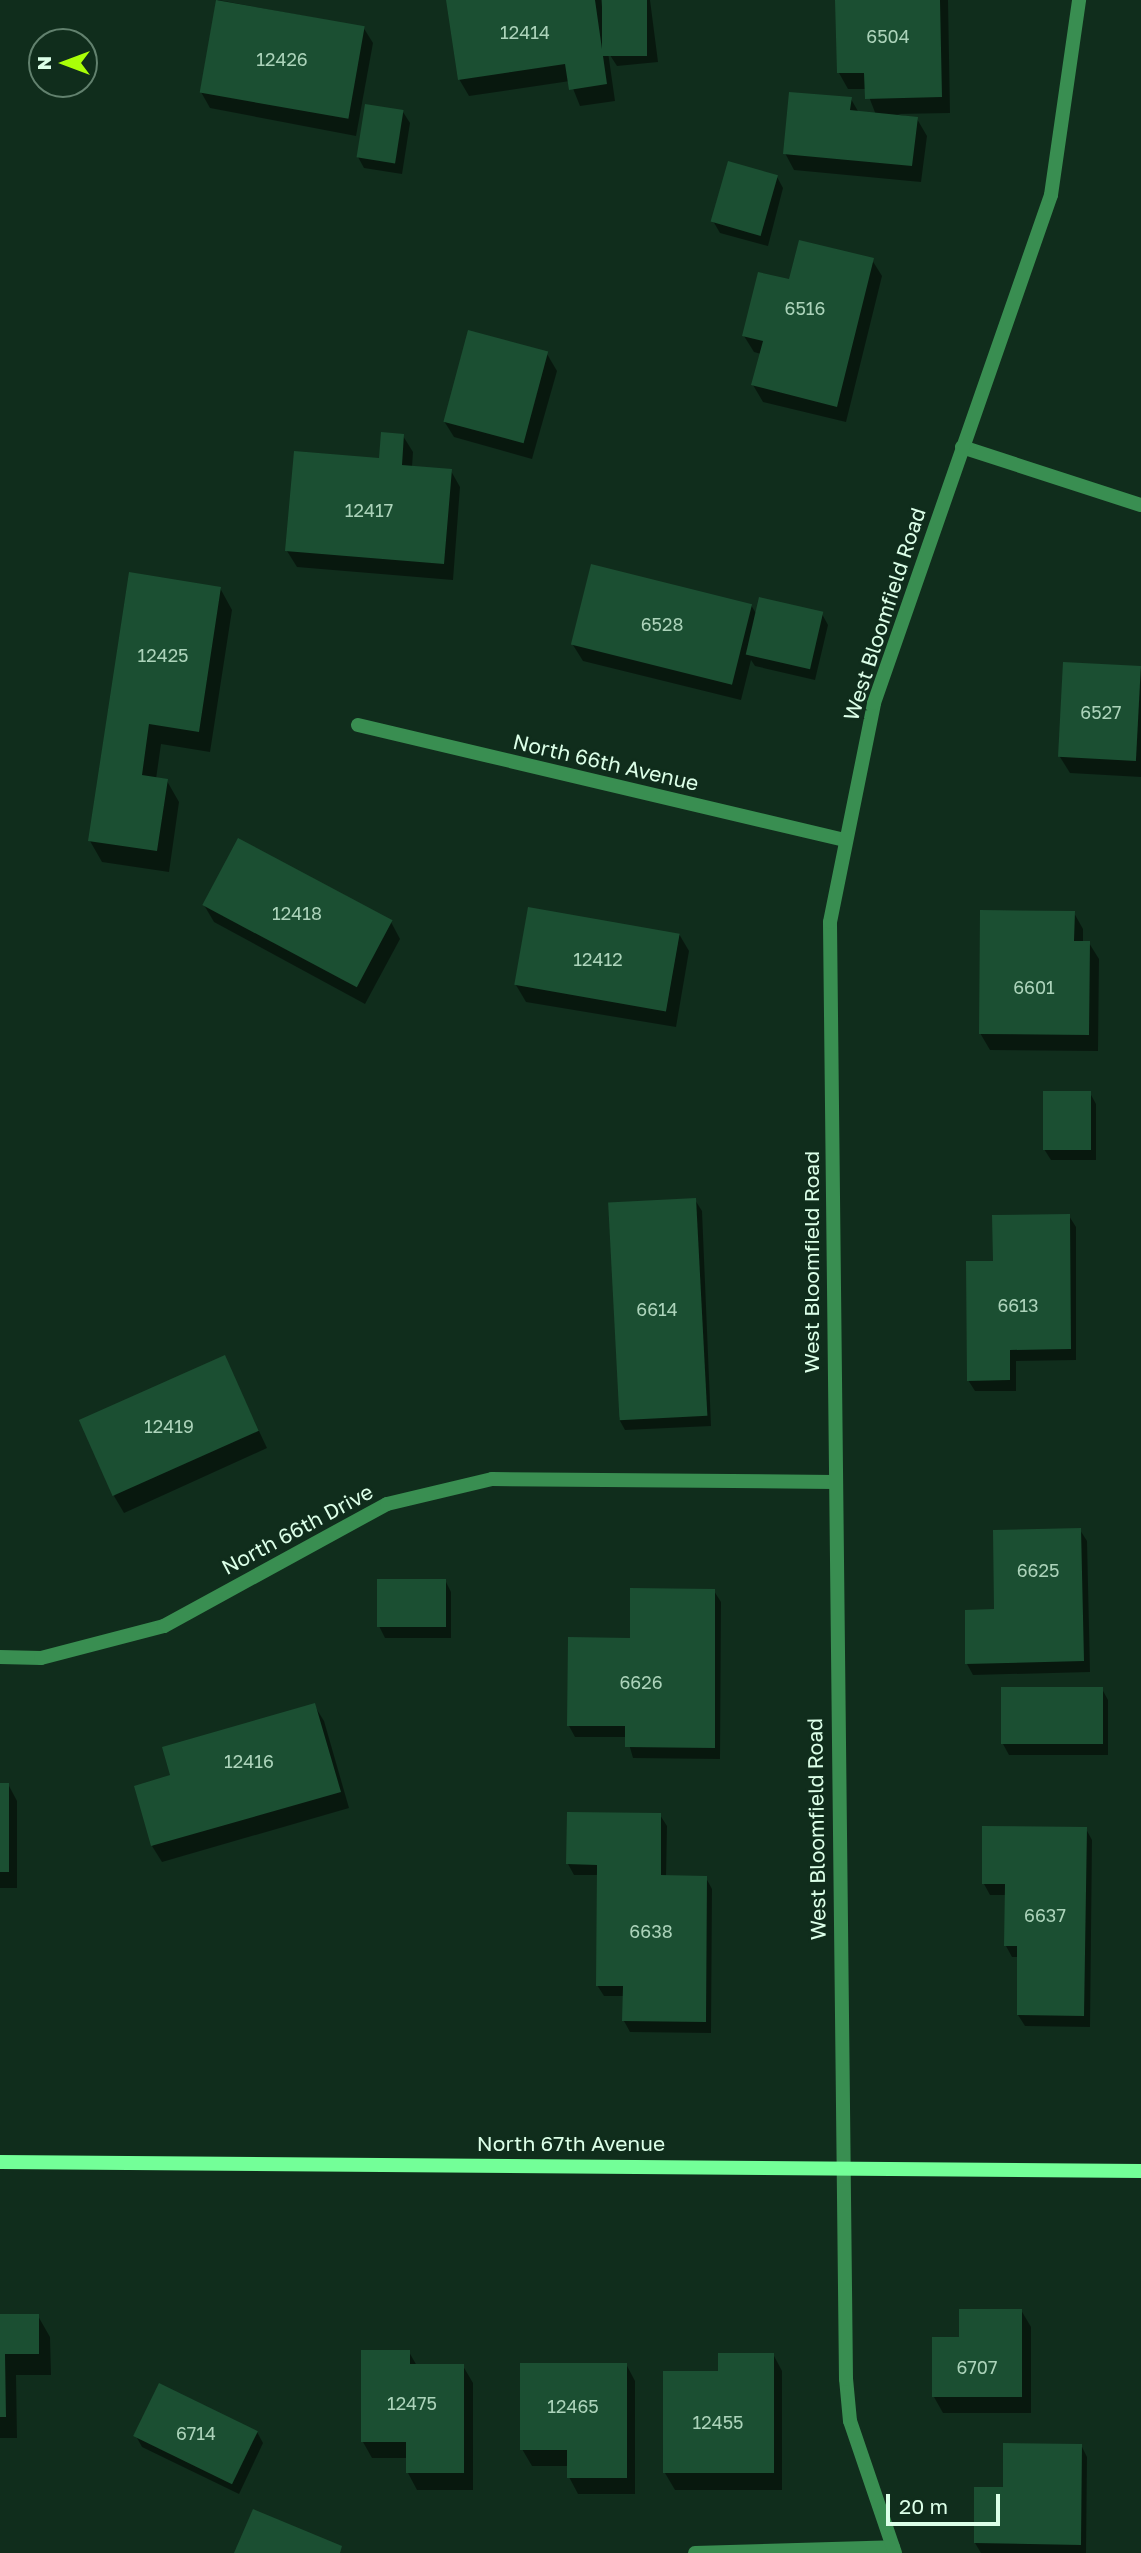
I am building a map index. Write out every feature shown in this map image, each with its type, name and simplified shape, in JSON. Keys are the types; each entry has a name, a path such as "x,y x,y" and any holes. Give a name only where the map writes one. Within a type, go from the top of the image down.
{"main road":[{"name":"North 67th Avenue","path":"0,2162 841,2166 1141,2171"}],"street":[{"name":"West Bloomfield Road","path":"894,2550 850,2421 841,2166 830,922 844,840 874,703 1051,195 1079,0"},
{"path":"961,447 1141,505"},
{"name":"North 66th Avenue","path":"358,725 844,840"},
{"name":"North 66th Drive","path":"0,1657 41,1658 164,1626 387,1503 492,1479 834,1482"},
{"path":"695,2553 894,2550"}],"building":[{"path":"216,0 365,26 348,119 200,93"},
{"path":"446,0 595,0 607,84 569,90 565,64 458,80"},
{"path":"602,0 647,0 647,56 602,56"},
{"path":"835,0 940,0 942,97 865,99 864,73 837,73"},
{"path":"789,92 852,97 850,110 918,117 912,166 783,154"},
{"path":"365,104 404,110 395,163 357,157"},
{"path":"728,161 778,175 761,236 711,222"},
{"path":"799,240 874,258 837,407 751,385 763,341 742,336 758,272 789,279"},
{"path":"468,330 548,351 524,443 443,422"},
{"path":"381,432 404,434 402,465 452,469 444,564 285,551 294,451 379,458"},
{"path":"591,564 752,604 732,685 571,645"},
{"path":"129,572 221,587 199,732 149,724 142,775 168,779 157,851 88,841"},
{"path":"759,597 823,612 810,669 746,654"},
{"path":"1063,662 1141,666 1136,761 1058,757"},
{"path":"238,838 393,920 357,987 202,905"},
{"path":"528,907 680,934 666,1012 514,985"},
{"path":"980,910 1075,911 1074,941 1090,941 1089,1035 979,1034"},
{"path":"1043,1091 1091,1091 1091,1150 1043,1150"},
{"path":"696,1198 707,1416 620,1420 608,1203"},
{"path":"1070,1214 1071,1349 1010,1350 1010,1380 967,1381 966,1261 993,1261 992,1215"},
{"path":"225,1355 259,1431 113,1496 79,1420"},
{"path":"1081,1528 1084,1661 965,1664 965,1610 994,1609 993,1530"},
{"path":"377,1579 446,1579 446,1627 377,1627"},
{"path":"630,1588 715,1589 715,1748 625,1747 625,1726 567,1726 568,1637 630,1638"},
{"path":"1001,1687 1103,1687 1103,1744 1001,1744"},
{"path":"315,1703 341,1792 151,1846 134,1786 170,1775 162,1747"},
{"path":"0,1783 9,1783 9,1872 0,1872"},
{"path":"567,1812 661,1813 661,1875 707,1876 706,2022 622,2021 623,1986 596,1986 597,1865 566,1864"},
{"path":"982,1826 1087,1827 1084,2016 1017,2015 1017,1946 1004,1946 1005,1884 982,1884"},
{"path":"959,2309 1022,2309 1022,2397 932,2397 932,2337 959,2337"},
{"path":"0,2314 39,2314 39,2354 5,2354 6,2417 0,2417"},
{"path":"361,2350 410,2350 410,2364 464,2364 464,2473 406,2473 406,2442 361,2442"},
{"path":"718,2353 774,2353 774,2473 663,2473 663,2371 718,2371"},
{"path":"520,2363 627,2363 627,2478 567,2478 567,2450 520,2450"},
{"path":"159,2383 258,2431 232,2484 133,2436"},
{"path":"1003,2443 1082,2444 1081,2545 974,2543 974,2487 1003,2487"},
{"path":"253,2509 342,2546 340,2553 234,2553"}]}
